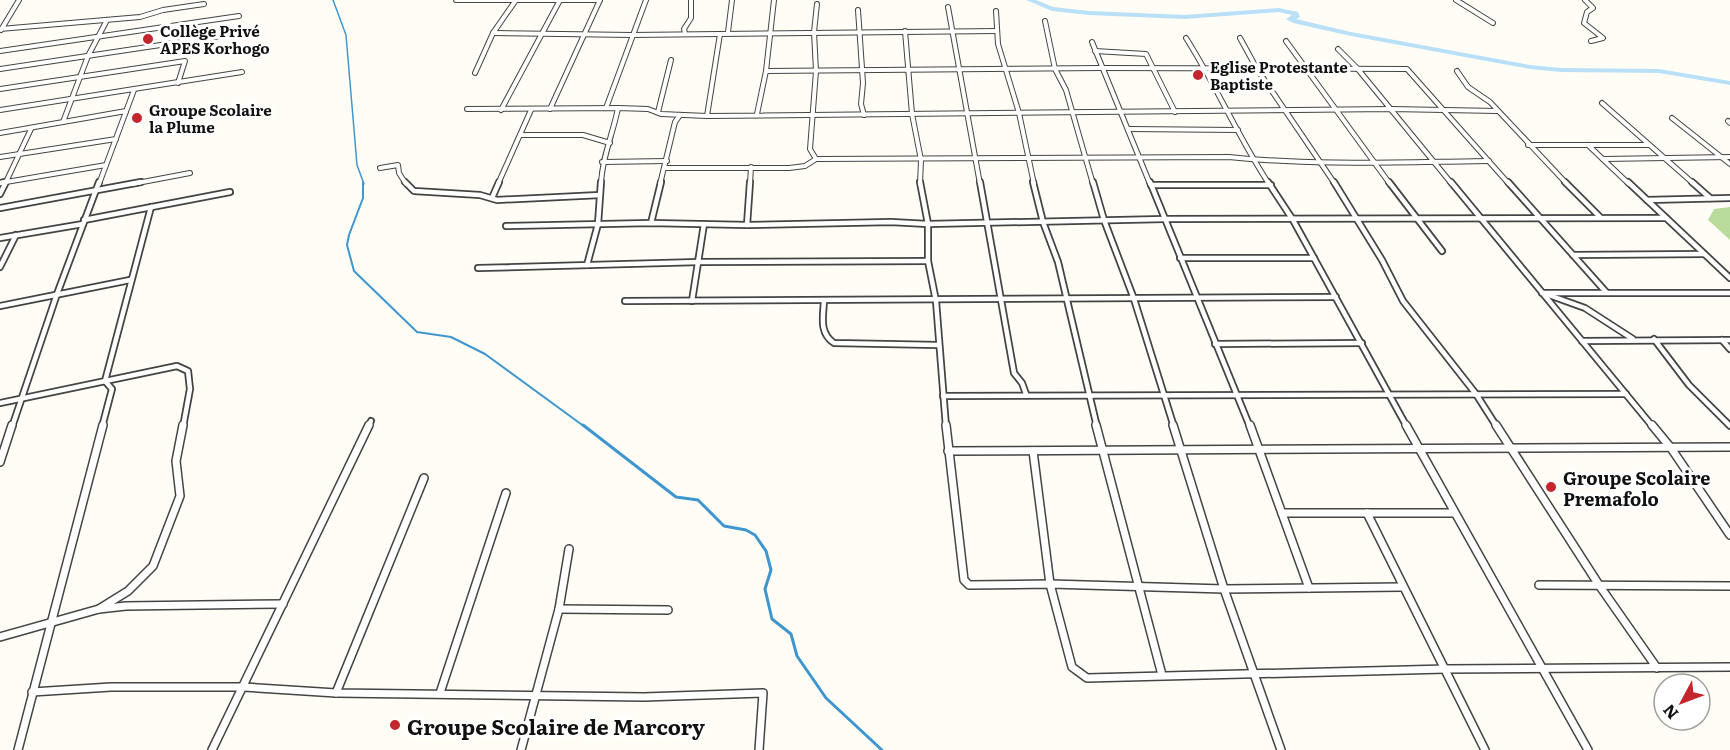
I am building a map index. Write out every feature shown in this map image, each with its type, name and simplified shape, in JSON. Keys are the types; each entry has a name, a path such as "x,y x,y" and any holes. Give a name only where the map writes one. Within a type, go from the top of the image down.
{"street":[{"path":"0,30 19,0"},
{"path":"456,0 600,0 583,35 573,66 550,109"},
{"path":"475,73 493,33 516,0"},
{"path":"501,110 560,0"},
{"path":"606,108 646,0"},
{"path":"685,33 684,29 691,18 691,0"},
{"path":"728,32 732,0"},
{"path":"757,114 766,71 774,0"},
{"path":"1456,0 1493,23"},
{"path":"1585,0 1593,8 1587,12 1584,22 1603,38 1591,41"},
{"path":"0,30 140,17 157,11 204,4"},
{"path":"816,159 810,149 816,71 814,33 817,4"},
{"path":"948,7 961,70 974,160 999,300 1014,373 1022,383 1026,394"},
{"path":"858,10 863,83 861,104 864,115"},
{"path":"996,11 998,44 1008,69 1043,222 1058,262 1088,394 1162,675"},
{"path":"0,51 239,16"},
{"path":"63,122 88,56 107,20"},
{"path":"1045,21 1055,69 1066,90 1104,220 1134,299 1224,589 1281,750"},
{"path":"905,31 912,114 921,160 920,184 928,225 928,261 936,301 948,450 963,580 969,585 976,586 1050,584 1224,589 1402,586"},
{"path":"493,33 632,35 728,32 997,31"},
{"path":"0,69 234,34"},
{"path":"707,116 720,34"},
{"path":"1186,38 1206,69 1252,159 1293,220 1417,447 1588,750"},
{"path":"1240,38 1257,69 1322,162 1382,260 1403,301 1476,394 1599,585 1657,668"},
{"path":"1286,41 1375,160 1415,218 1442,251"},
{"path":"1092,42 1259,448 1309,588"},
{"path":"1338,49 1357,68 1435,161 1479,218 1671,448 1730,535"},
{"path":"1095,51 1146,54 1175,112"},
{"path":"658,112 671,60"},
{"path":"0,89 185,61 178,83"},
{"path":"766,71 1101,68 1407,69 1606,292"},
{"path":"1458,71 1468,87 1491,102 1528,145 1600,217"},
{"path":"0,110 242,72"},
{"path":"0,462 57,294 134,90"},
{"path":"1602,103 1710,198"},
{"path":"467,110 618,108 648,109 680,116 811,113 864,115 1338,112 1391,109 1497,111"},
{"path":"587,265 598,224 602,162 610,142 618,108"},
{"path":"492,198 531,110"},
{"path":"0,133 126,111"},
{"path":"671,114 675,121"},
{"path":"651,223 675,121 680,116"},
{"path":"1672,118 1730,164"},
{"path":"0,194 2,183 31,129"},
{"path":"1128,129 1238,130"},
{"path":"520,135 583,135 610,142"},
{"path":"0,158 116,139"},
{"path":"1528,145 1649,145"},
{"path":"1588,145 1730,278"},
{"path":"665,168 798,168 816,159 974,160 1027,157 1085,159 1138,157 1322,162 1490,161"},
{"path":"1603,159 1730,158"},
{"path":"602,162 667,161"},
{"path":"2,183 106,165"},
{"path":"380,168 398,165 399,173 407,186 414,191 447,196 480,195 492,198 600,195"},
{"path":"747,225 751,167"},
{"path":"0,208 190,173"},
{"path":"1151,185 1271,185"},
{"path":"0,238 230,192"},
{"path":"1647,200 1730,198"},
{"path":"105,381 151,207"},
{"path":"506,226 891,222 928,225 1165,219 1666,218"},
{"path":"692,301 704,224"},
{"path":"0,267 16,235"},
{"path":"1574,255 1704,254"},
{"path":"1180,258 1314,258"},
{"path":"478,268 699,262 928,261"},
{"path":"0,306 130,280"},
{"path":"1542,293 1730,293"},
{"path":"1542,293 1585,308 1635,340"},
{"path":"625,301 1336,297"},
{"path":"824,301 823,330 825,338 834,343 938,345"},
{"path":"1654,339 1670,365 1696,395 1730,426"},
{"path":"1722,340 1730,349"},
{"path":"1582,341 1730,340"},
{"path":"1215,344 1362,343"},
{"path":"0,403 177,366 188,371 190,389 176,461 180,496 153,566 128,591 99,609"},
{"path":"18,750 112,389 105,381"},
{"path":"943,396 1626,394"},
{"path":"212,750 371,421"},
{"path":"948,450 1180,451 1259,448 1730,447"},
{"path":"1033,451 1050,584 1071,667 1087,678 1255,672 1730,667"},
{"path":"336,693 424,478"},
{"path":"440,693 506,493"},
{"path":"1282,513 1454,513"},
{"path":"1367,513 1485,750"},
{"path":"521,750 559,609 569,549"},
{"path":"1539,585 1730,586"},
{"path":"0,637 99,609 126,606 283,604"},
{"path":"559,609 668,609"},
{"path":"32,692 111,687 244,687 336,693 644,697 763,693 759,750"}],"green space":[{"path":"1730,207 1730,240 1708,220 1714,209"}],"waterway":[{"path":"333,0 346,35 357,165 364,184"},
{"path":"1030,0 1052,9 1185,17 1279,10 1295,14 1296,17 1290,19 1293,21 1530,67 1561,70 1659,71 1730,83"},
{"path":"363,182 363,198 347,245 354,271 417,332 451,337 485,354 585,427"},
{"path":"583,425 676,497 698,500 724,526 746,530 755,535 766,551 771,570 765,589 772,619 791,634 797,656 826,698 882,750"}],"place":[{"name":"Collège Privé APES Korhogo","path":"148,39"},
{"name":"Eglise Protestante Baptiste","path":"1198,75"},
{"name":"Groupe Scolaire la Plume","path":"137,118"},
{"name":"Groupe Scolaire Premafolo","path":"1551,487"},
{"name":"Groupe Scolaire de Marcory","path":"395,725"}]}
